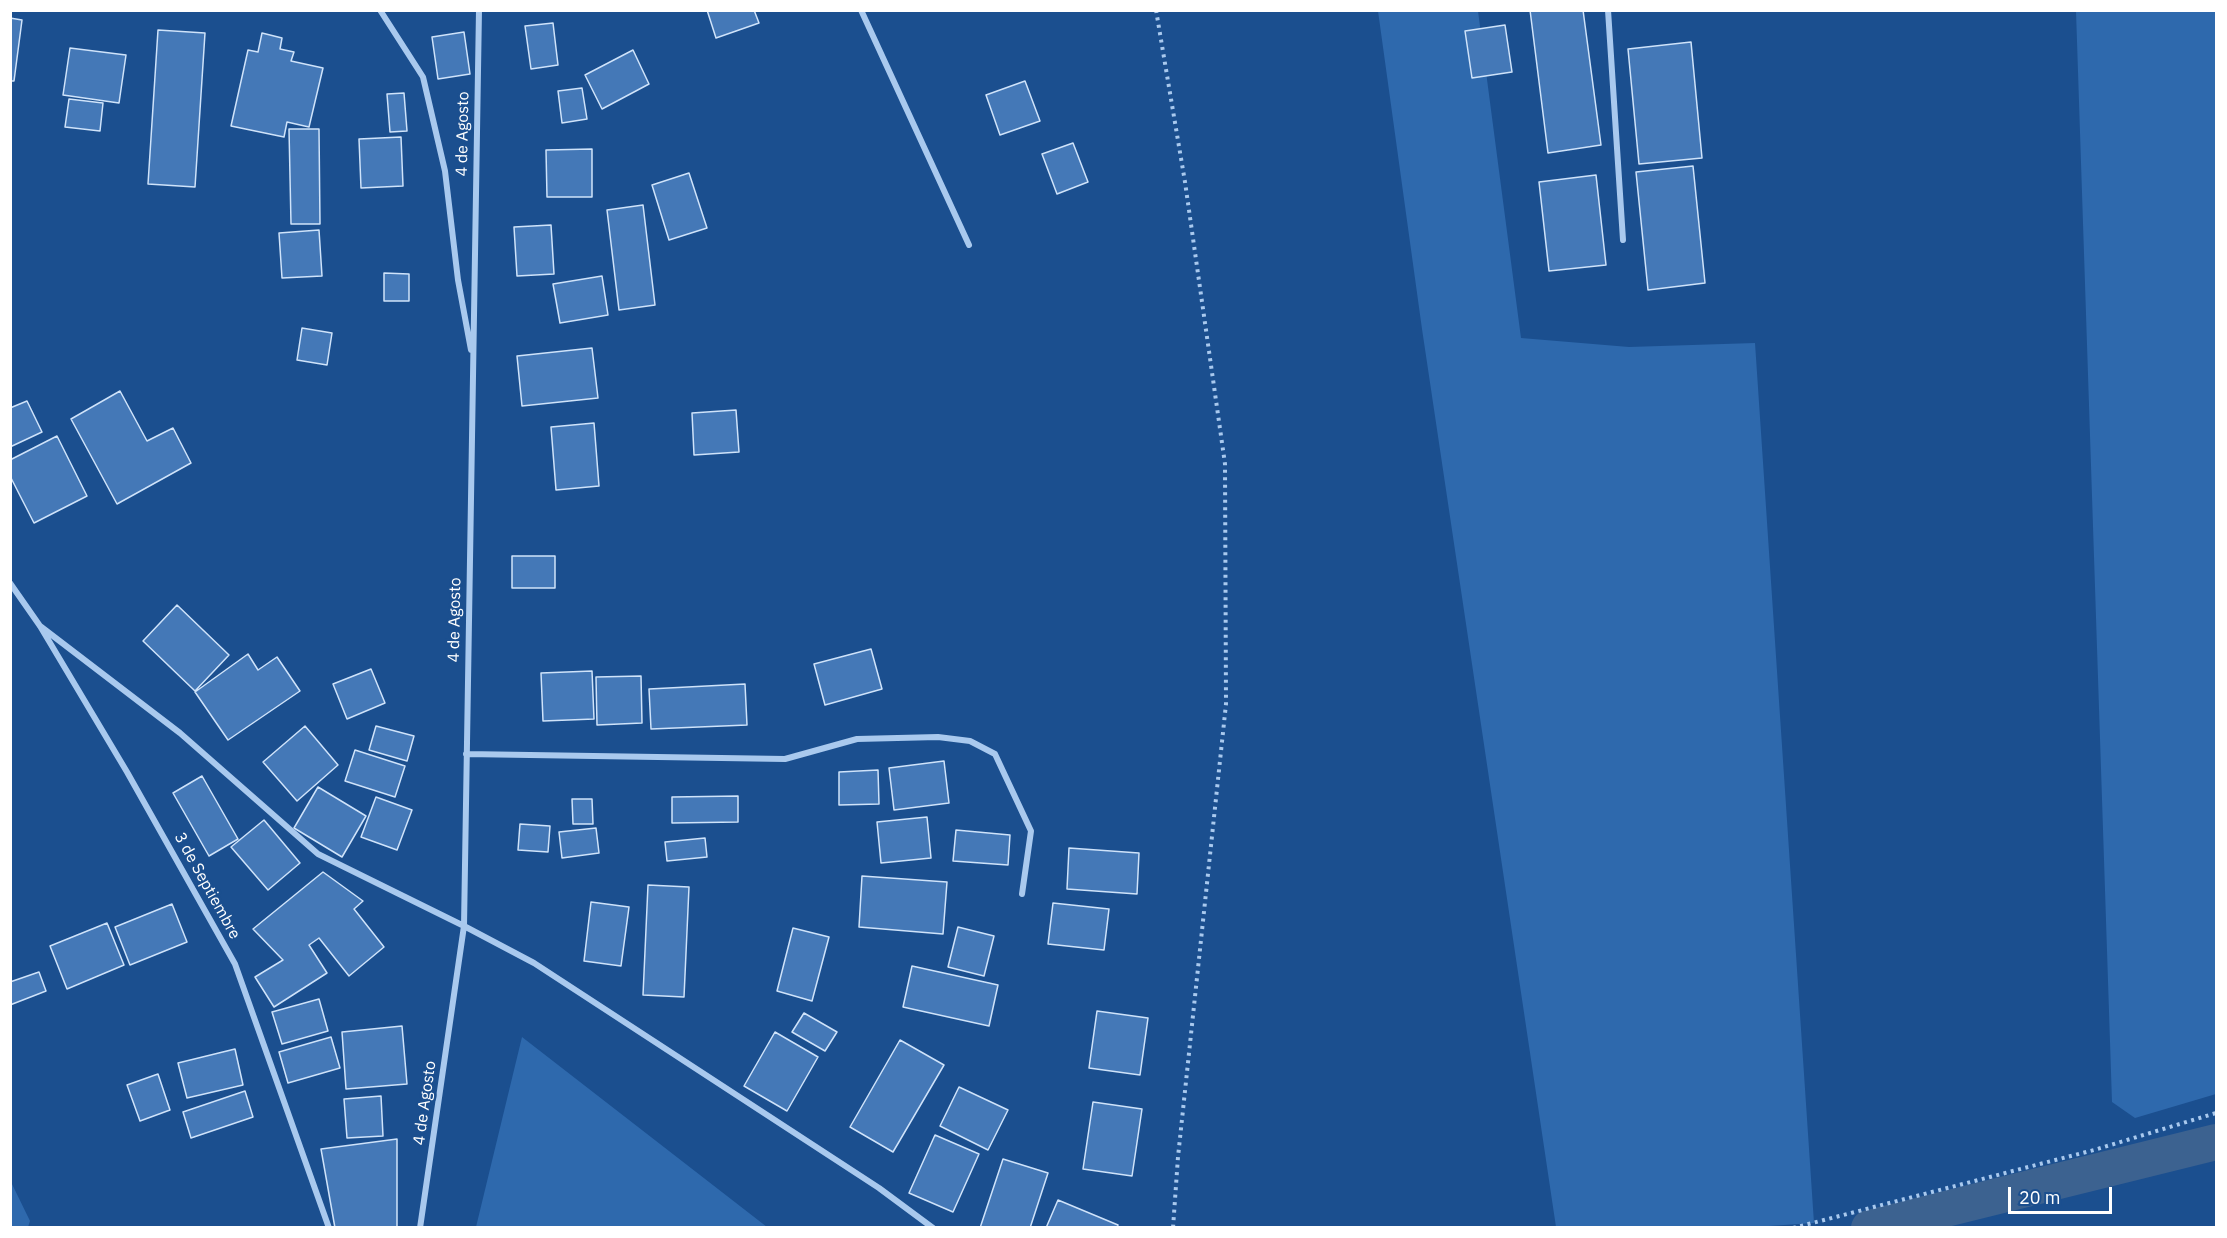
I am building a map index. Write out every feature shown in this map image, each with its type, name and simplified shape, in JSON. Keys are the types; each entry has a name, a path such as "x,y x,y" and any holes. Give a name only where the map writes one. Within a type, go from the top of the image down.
{"street":[{"path":"380,10 423,77 445,171 458,280 473,363"},
{"name":"4 de Agosto","path":"420,1227 464,926 479,10"},
{"path":"861,10 969,245"},
{"path":"1608,10 1623,240"},
{"name":"3 de Septiembre","path":"10,583 40,626 127,772 235,964 329,1227"},
{"path":"40,626 180,733 318,854 534,963 879,1188 933,1227"},
{"path":"466,754 785,759 858,739 938,737 970,741 995,754 1031,831 1022,894"}],"path":[{"path":"1156,10 1185,182 1226,464 1226,704 1178,1157 1173,1227"},
{"path":"1793,1227 2083,1153 2217,1113"}],"shaded area":[{"path":"1378,11 1478,11 1521,338 1629,347 1755,343 1814,1223 1739,1228 1556,1227 1422,329"},
{"path":"2076,11 2216,11 2216,1094 2135,1118 2112,1102"},
{"path":"522,1037 767,1227 476,1227"},
{"path":"11,1182 30,1221 28,1227 11,1227"}],"building":[{"path":"707,10 754,10 759,23 716,38"},
{"path":"1530,10 1583,10 1601,145 1548,153"},
{"path":"10,18 22,20 14,81 10,81"},
{"path":"553,23 558,65 531,69 525,26"},
{"path":"1505,25 1512,72 1472,78 1465,31"},
{"path":"158,30 205,33 195,187 148,184"},
{"path":"464,32 470,74 438,79 432,37"},
{"path":"262,33 282,38 280,49 294,52 291,61 323,68 309,127 287,122 284,137 231,126 248,50 258,52"},
{"path":"1691,42 1702,158 1639,164 1628,49"},
{"path":"70,48 126,55 119,103 63,95"},
{"path":"633,50 649,84 602,109 585,75"},
{"path":"1025,81 1040,121 1000,135 986,95"},
{"path":"582,88 587,119 562,123 558,91"},
{"path":"404,93 407,131 390,132 387,94"},
{"path":"69,99 103,103 100,131 65,127"},
{"path":"289,129 319,129 320,224 291,224"},
{"path":"401,137 403,186 361,188 359,139"},
{"path":"1073,143 1088,182 1057,194 1042,154"},
{"path":"592,149 592,197 547,197 546,150"},
{"path":"1693,166 1705,283 1648,290 1636,172"},
{"path":"689,173 707,228 669,240 652,185"},
{"path":"1596,175 1606,265 1549,271 1539,182"},
{"path":"643,205 655,305 619,310 607,210"},
{"path":"551,225 554,274 517,276 514,227"},
{"path":"319,230 322,276 282,278 279,233"},
{"path":"384,273 409,274 409,301 384,301"},
{"path":"602,276 608,315 560,323 553,284"},
{"path":"302,328 332,333 327,365 297,360"},
{"path":"592,348 598,398 522,406 517,356"},
{"path":"120,391 147,441 173,428 191,463 117,504 71,419"},
{"path":"27,401 42,432 10,447 10,408"},
{"path":"736,410 739,452 694,455 692,413"},
{"path":"594,423 599,486 556,490 551,427"},
{"path":"57,436 87,496 34,523 10,476 10,460"},
{"path":"512,556 555,556 555,588 512,588"},
{"path":"177,605 229,655 195,691 143,641"},
{"path":"871,649 882,689 825,705 814,664"},
{"path":"248,654 258,670 277,657 300,691 228,740 195,692"},
{"path":"371,669 385,703 347,719 333,684"},
{"path":"592,671 594,719 543,721 541,673"},
{"path":"641,676 642,723 597,725 596,677"},
{"path":"745,684 747,725 651,729 649,689"},
{"path":"305,726 338,765 297,801 263,762"},
{"path":"376,726 414,736 407,761 369,750"},
{"path":"355,750 405,766 395,797 345,781"},
{"path":"944,761 949,803 894,810 889,768"},
{"path":"878,770 879,804 839,805 839,772"},
{"path":"202,776 238,839 209,856 173,793"},
{"path":"318,787 366,816 342,857 294,828"},
{"path":"738,796 738,822 672,823 672,797"},
{"path":"376,797 412,810 397,850 361,837"},
{"path":"572,799 592,799 593,824 573,824"},
{"path":"927,817 931,858 881,863 877,822"},
{"path":"264,820 300,863 268,890 231,847"},
{"path":"520,824 550,826 548,852 518,850"},
{"path":"596,828 599,853 562,858 559,832"},
{"path":"956,830 1010,835 1008,865 953,861"},
{"path":"705,838 707,857 667,861 665,842"},
{"path":"1069,848 1139,853 1137,894 1067,889"},
{"path":"323,872 363,901 354,909 384,947 349,976 319,938 309,945 327,973 274,1007 255,977 283,960 253,929"},
{"path":"862,876 947,882 943,934 859,927"},
{"path":"648,885 689,887 684,997 643,995"},
{"path":"591,902 629,907 621,966 584,961"},
{"path":"1053,903 1109,909 1104,950 1048,944"},
{"path":"172,904 187,942 130,965 115,927"},
{"path":"107,923 124,965 67,989 50,946"},
{"path":"958,927 994,936 984,976 948,967"},
{"path":"793,928 829,937 812,1001 777,991"},
{"path":"912,966 998,985 989,1026 903,1007"},
{"path":"39,972 46,991 10,1005 10,982"},
{"path":"319,999 328,1031 282,1044 272,1012"},
{"path":"1097,1011 1148,1018 1140,1075 1089,1068"},
{"path":"804,1013 837,1032 825,1051 792,1032"},
{"path":"402,1026 407,1084 346,1089 342,1032"},
{"path":"775,1032 818,1057 787,1111 744,1086"},
{"path":"331,1037 340,1068 288,1083 279,1052"},
{"path":"900,1040 944,1065 893,1152 850,1127"},
{"path":"235,1049 243,1085 187,1098 178,1063"},
{"path":"158,1074 170,1110 140,1121 127,1085"},
{"path":"959,1087 1008,1110 988,1150 940,1126"},
{"path":"245,1091 253,1117 191,1138 183,1112"},
{"path":"381,1096 383,1136 347,1138 344,1099"},
{"path":"1093,1102 1142,1109 1132,1176 1083,1169"},
{"path":"935,1135 979,1154 953,1212 909,1193"},
{"path":"397,1139 397,1228 335,1228 321,1149"},
{"path":"1003,1159 1048,1173 1030,1228 980,1228"},
{"path":"1058,1200 1118,1225 1117,1228 1046,1228"}],"waterway":[{"path":"1869,1228 2216,1142"}]}
